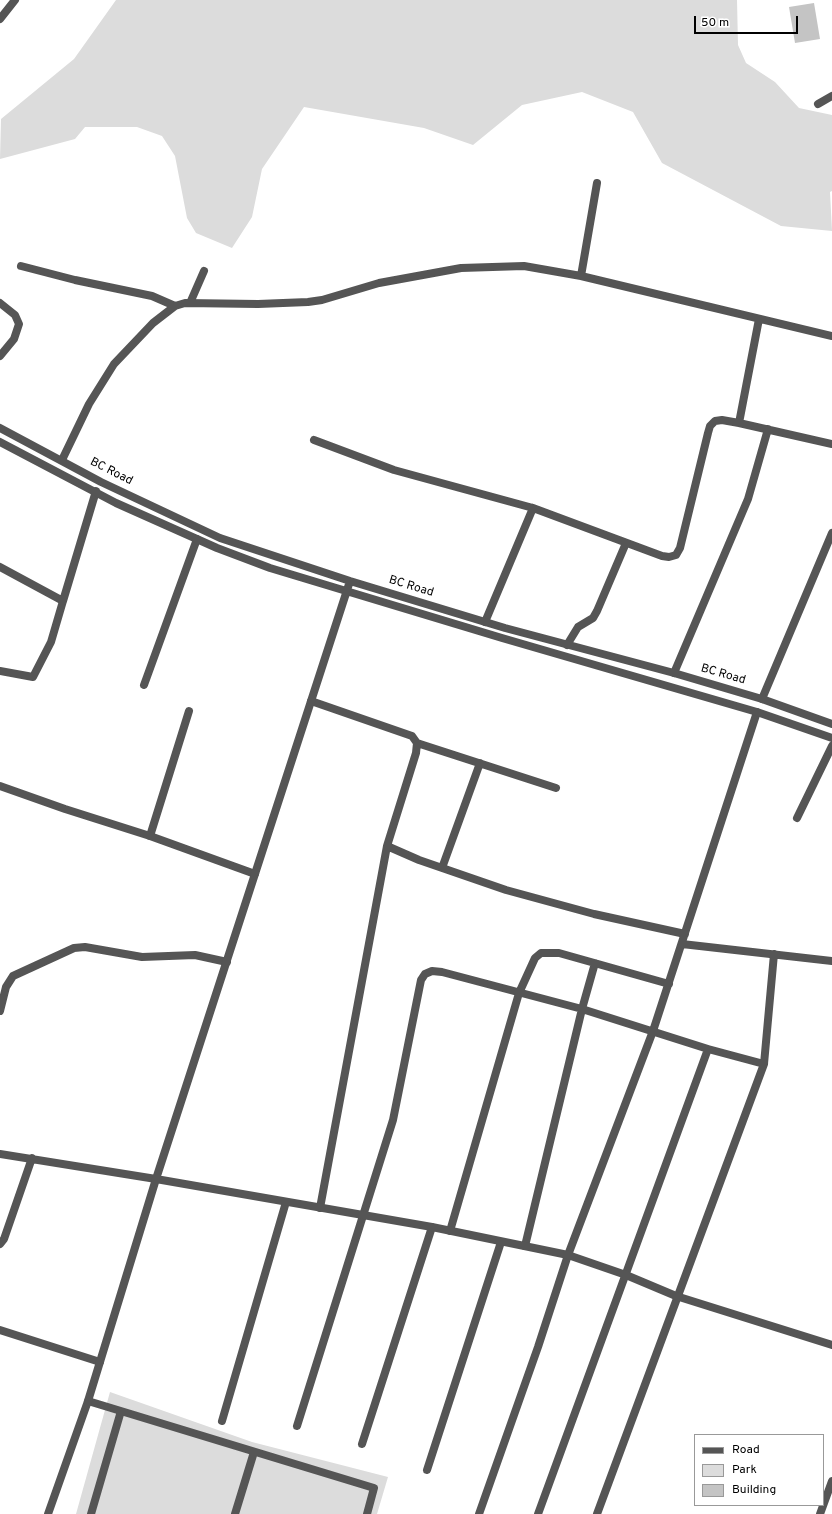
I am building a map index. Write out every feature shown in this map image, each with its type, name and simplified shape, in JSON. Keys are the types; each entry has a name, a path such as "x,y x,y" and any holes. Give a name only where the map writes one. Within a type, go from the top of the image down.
{"street":[{"path":"0,19 15,0"},
{"path":"818,104 832,96"},
{"path":"581,276 597,183"},
{"path":"21,266 75,280 152,296 175,306"},
{"path":"62,460 89,404 114,364 153,323 175,306 190,303 258,304 308,302 322,300 379,283 461,268 524,266 581,276 832,336"},
{"path":"190,303 204,271"},
{"path":"0,303 15,315 18,324 14,339 0,356"},
{"path":"739,423 759,319"},
{"path":"314,440 394,470 534,508 626,543 662,556 669,557 676,555 680,548 710,426 715,421 722,420 739,423 832,444"},
{"name":"BC Road","path":"0,428 101,482 220,538 350,581 485,622 674,673 762,699 832,724"},
{"path":"674,673 748,499 768,429"},
{"name":"BC Road","path":"0,442 96,491 116,503 197,539 270,568 757,712 832,738"},
{"path":"0,671 33,676 51,642 96,491 101,482"},
{"path":"485,622 534,508"},
{"path":"479,1514 531,1369 568,1255 653,1031 682,944 718,827 757,712 832,534"},
{"path":"144,685 197,539"},
{"path":"568,645 578,627 593,618 597,611 626,543"},
{"path":"0,567 63,601"},
{"path":"48,1514 88,1401 156,1179 350,581"},
{"path":"311,701 412,736 417,743 556,788"},
{"path":"150,836 189,711"},
{"path":"320,1208 387,846 416,753 417,743"},
{"path":"797,818 832,746"},
{"path":"442,868 480,764"},
{"path":"0,786 65,809 150,836 255,874"},
{"path":"387,846 442,868 506,890 594,914 685,934"},
{"path":"682,944 832,960"},
{"path":"0,1011 6,987 13,976 74,948 85,947 142,957 195,955 227,962"},
{"path":"450,1231 519,993 535,958 541,953 559,953 669,984"},
{"path":"597,1514 628,1434 676,1296 764,1064 774,954"},
{"path":"525,1246 582,1009 595,963"},
{"path":"297,1426 393,1120 421,980 425,974 432,971 442,972 582,1009 708,1049 764,1064"},
{"path":"538,1514 708,1049"},
{"path":"0,1154 32,1158 432,1227 568,1255 626,1275 676,1296 832,1345"},
{"path":"0,1244 4,1239 32,1158"},
{"path":"222,1421 286,1202"},
{"path":"362,1444 432,1227"},
{"path":"427,1470 501,1242"},
{"path":"0,1330 100,1362"},
{"path":"88,1401 374,1488 367,1514"},
{"path":"92,1514 120,1411"},
{"path":"235,1514 254,1452"},
{"path":"824,1503 832,1481"}],"green space":[{"path":"116,0 737,0 738,45 746,63 775,82 799,108 832,115 832,191 830,192 832,231 781,226 662,163 633,112 582,92 522,105 473,145 424,128 304,107 262,169 252,217 232,248 196,233 187,218 175,156 162,136 137,127 85,127 75,139 0,159 1,119 74,59"},
{"path":"110,1392 252,1442 388,1477 377,1514 76,1514"}],"building":[{"path":"814,3 820,39 795,43 789,7"}]}
